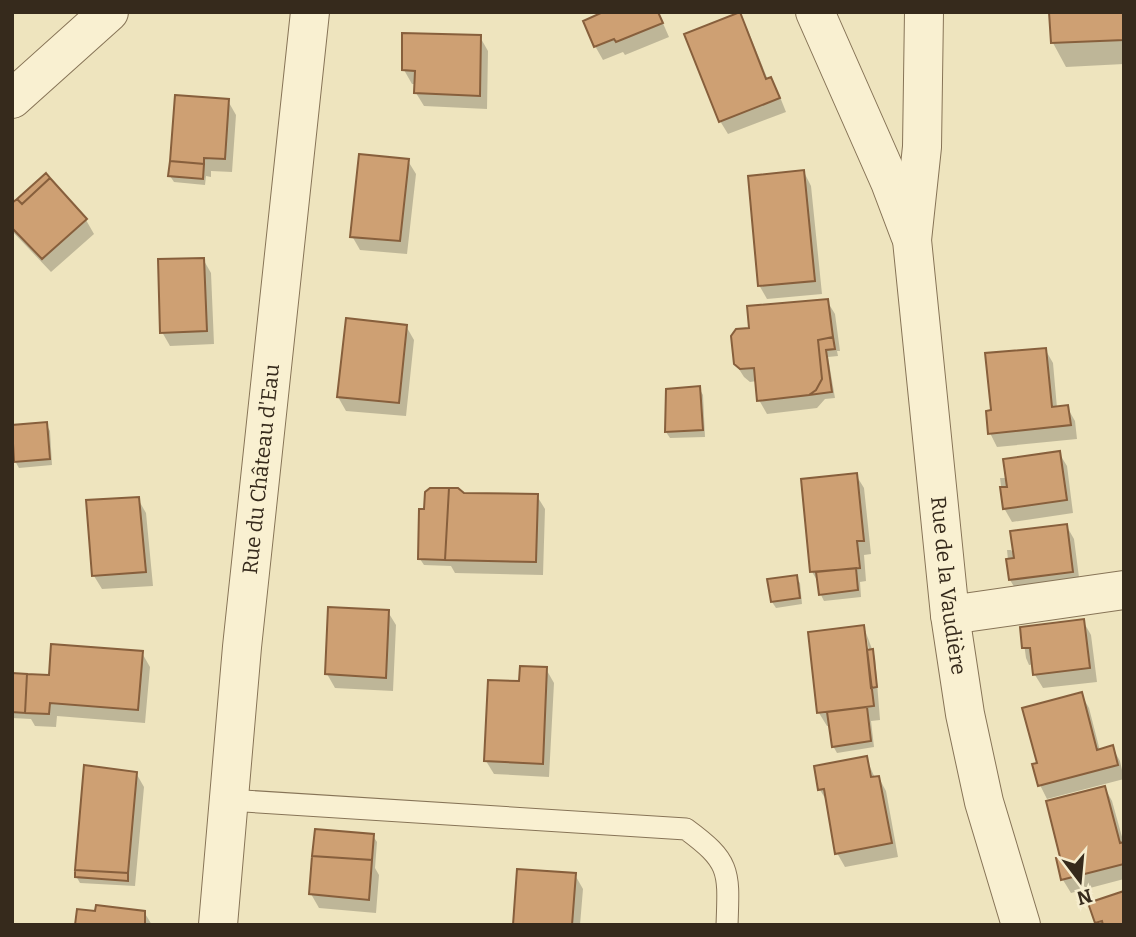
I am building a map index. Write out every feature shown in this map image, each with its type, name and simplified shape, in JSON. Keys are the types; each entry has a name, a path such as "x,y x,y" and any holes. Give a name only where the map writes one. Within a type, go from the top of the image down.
{"street":[{"path":"12,99 109,12"},
{"name":"Rue du Château d'Eau","path":"218,925 243,634 310,12"},
{"name":"Rue de la Vaudière","path":"815,12 890,182 912,240"},
{"name":"Rue de la Vaudière","path":"924,12 922,147 912,240 950,615 965,714 984,802 1021,925"},
{"path":"950,615 1124,590"}],"lane":[{"path":"228,800 686,829 711,848 725,867 729,885 727,925"}],"building":[{"path":"603,12 658,12 663,23 616,42 614,39 594,47 583,21"},
{"path":"740,12 766,79 771,77 780,98 719,122 684,34"},
{"path":"1049,12 1124,12 1124,40 1051,43"},
{"path":"402,33 481,35 480,96 414,93 415,71 402,70"},
{"path":"175,95 229,99 225,159 204,158 204,164 170,161"},
{"path":"359,154 409,159 400,241 350,237"},
{"path":"170,161 204,164 203,179 168,176"},
{"path":"804,170 815,281 758,286 748,176"},
{"path":"46,173 50,178 22,204 17,199"},
{"path":"50,178 87,219 42,259 12,228 12,203 17,199 22,204"},
{"path":"204,258 207,331 160,333 158,259"},
{"path":"828,299 833,337 818,340 822,379 816,390 809,395 757,401 754,368 740,369 734,364 731,336 736,329 749,328 747,306"},
{"path":"346,318 407,325 399,403 337,397"},
{"path":"833,337 835,349 826,350 832,392 809,395 816,390 822,379 818,340"},
{"path":"1046,348 1052,407 1068,405 1071,425 988,434 986,411 991,410 985,353"},
{"path":"700,386 703,430 665,432 666,389"},
{"path":"47,422 50,459 14,462 12,425"},
{"path":"1060,451 1067,500 1003,509 1000,487 1007,487 1003,459"},
{"path":"857,473 864,541 857,541 860,568 810,572 801,479"},
{"path":"430,488 449,488 445,560 418,559 419,509 424,509 425,492"},
{"path":"449,488 458,488 464,493 538,494 536,562 445,560"},
{"path":"139,497 146,572 92,576 86,500"},
{"path":"1067,524 1073,572 1009,580 1006,559 1014,558 1010,531"},
{"path":"856,568 858,590 819,595 816,572"},
{"path":"797,575 800,598 771,602 767,579"},
{"path":"328,607 389,610 386,678 325,674"},
{"path":"1084,619 1090,668 1033,675 1030,648 1022,648 1020,627"},
{"path":"864,625 874,706 817,713 808,632"},
{"path":"51,644 143,651 138,710 50,703 49,714 25,713 27,674 49,675"},
{"path":"873,649 877,687 871,688 867,650"},
{"path":"520,666 547,667 543,764 484,761 488,680 519,681"},
{"path":"12,673 27,674 25,713 12,712"},
{"path":"1082,692 1097,750 1113,745 1118,765 1038,786 1032,764 1037,763 1022,708"},
{"path":"867,707 871,741 832,747 827,712"},
{"path":"867,756 871,777 879,776 892,843 835,854 824,789 818,790 814,766"},
{"path":"84,765 137,772 128,873 75,870"},
{"path":"1105,786 1120,843 1124,842 1124,864 1061,880 1056,858 1060,857 1046,801"},
{"path":"315,829 374,834 372,860 312,856"},
{"path":"312,856 372,860 369,900 309,894"},
{"path":"517,869 576,873 572,925 513,925"},
{"path":"75,870 128,873 128,881 75,877"},
{"path":"1124,891 1124,925 1103,925 1102,921 1095,923 1088,903"},
{"path":"96,905 145,911 145,925 75,925 77,909 95,911"}]}
